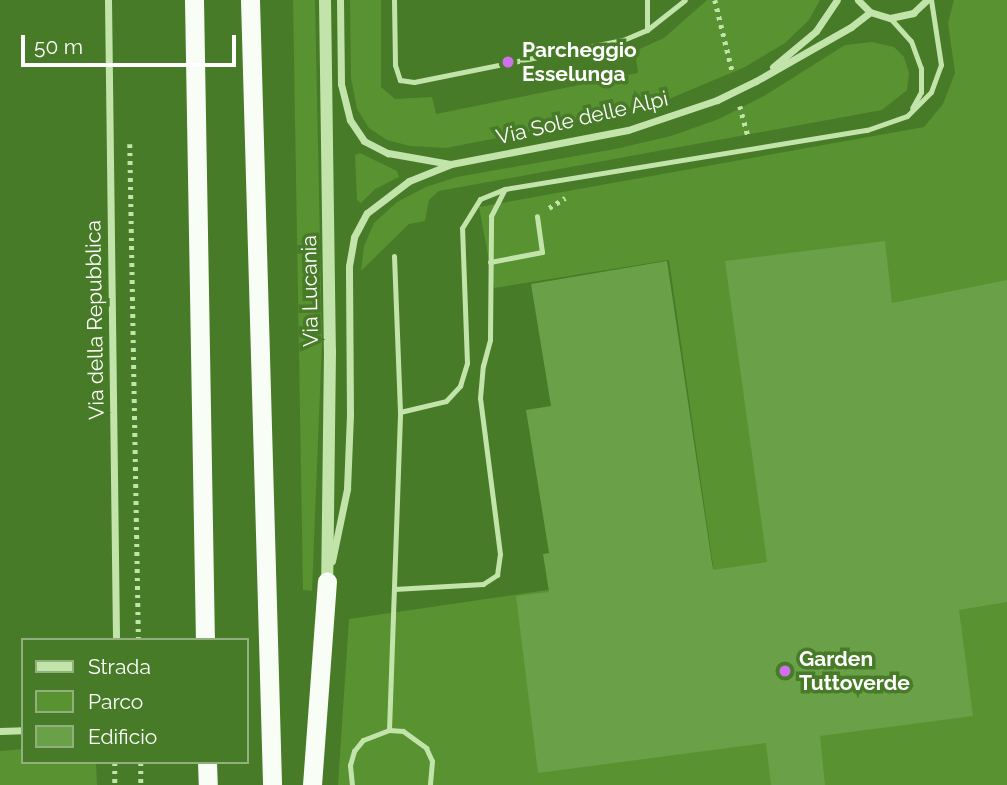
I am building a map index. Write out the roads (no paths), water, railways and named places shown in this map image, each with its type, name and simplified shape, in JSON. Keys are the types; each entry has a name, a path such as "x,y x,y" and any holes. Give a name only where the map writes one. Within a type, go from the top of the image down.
{"highway":[{"path":"194,0 205,638"},
{"path":"250,0 272,785"},
{"path":"312,785 327,582"},
{"path":"207,764 208,785"}],"street":[{"name":"Via della Repubblica","path":"108,0 116,638"},
{"name":"Via Lucania","path":"325,0 330,351 327,582"},
{"path":"340,0 341,84 350,120 364,141 388,153 451,164"},
{"name":"Via Sole delle Alpi","path":"757,82 816,31 836,0"},
{"path":"858,0 870,12 890,18 913,13 929,0"},
{"name":"Via Sole delle Alpi","path":"451,164 628,130 669,119 757,82 851,27 870,12"},
{"path":"327,582 347,489 350,415 349,266 354,237 367,213 386,196 409,181 451,164"},
{"path":"0,731 21,730"}],"lane":[{"path":"394,0 395,65 400,80 414,82 623,40 648,30 685,0"},
{"path":"647,0 648,30"},
{"path":"400,412 446,401 460,386 467,363 462,228 480,199 505,189 867,130 907,116 931,92 941,65 929,0"},
{"path":"890,18 911,41 921,68 921,92 907,116"},
{"path":"394,589 483,584 497,575 500,554 480,398 490,340 491,216 505,189"},
{"path":"490,262 542,251 537,216"},
{"path":"389,730 400,412 394,256"},
{"path":"352,785 350,765 354,751 363,740 389,730 404,731 426,748 432,761 430,785"}],"place":[{"name":"Parcheggio Esselunga","path":"508,62"},
{"name":"Garden Tuttoverde","path":"785,671"}]}
